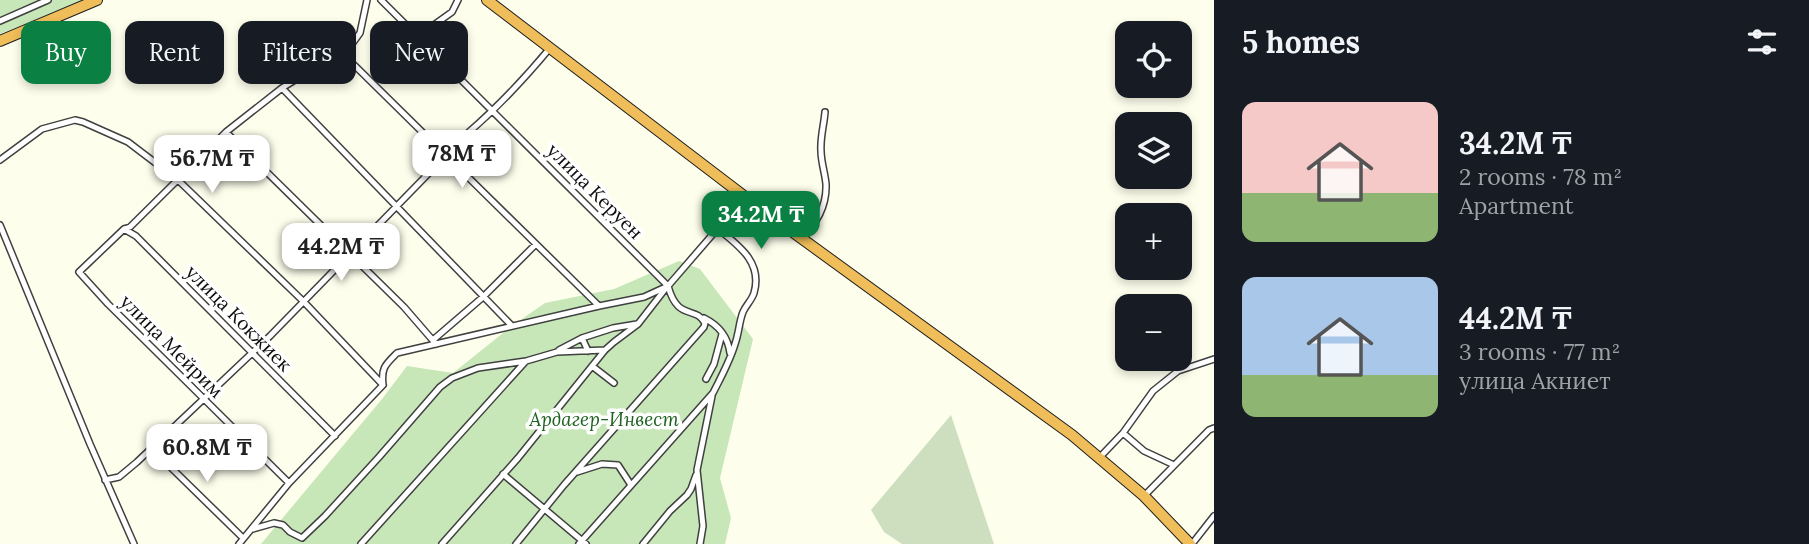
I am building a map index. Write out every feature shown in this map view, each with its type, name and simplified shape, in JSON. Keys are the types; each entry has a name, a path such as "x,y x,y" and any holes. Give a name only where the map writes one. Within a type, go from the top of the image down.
{"highway":[{"path":"0,41 97,0"},
{"path":"487,0 745,197 1100,457 1144,496 1191,544"}],"street":[{"path":"0,21 48,0"},
{"path":"356,38 360,33 366,0"},
{"name":"улица Керуен","path":"382,0 403,21"},
{"path":"439,21 452,12 458,0"},
{"path":"106,480 119,477 151,449 304,302 446,155 494,111 550,48"},
{"path":"356,67 599,306"},
{"path":"127,228 226,132 288,84"},
{"name":"улица Керуен","path":"466,84 668,286 671,299 681,309 717,326 722,334"},
{"path":"282,88 512,326"},
{"path":"802,239 816,221 823,206 826,182 821,142 825,112"},
{"path":"0,160 42,129 75,120 128,142 178,180 304,302 383,386"},
{"path":"226,132 404,307 435,342"},
{"path":"442,544 551,418 605,350 638,324 745,197"},
{"path":"0,225 134,544"},
{"name":"улица Кокжиек","path":"127,228 335,436"},
{"name":"улица Мейрим","path":"127,228 79,272 289,483"},
{"path":"643,544 691,489 713,393 731,356 743,312 753,296 756,279 751,259 744,249 717,228"},
{"path":"435,342 536,244"},
{"path":"239,544 289,483 383,386 384,366 397,353 435,342 644,297 668,286"},
{"path":"516,544 574,473 704,327 702,317"},
{"path":"252,529 274,523 283,525 303,541 439,387 452,378 478,368 526,361 557,352 582,338 613,328 638,324"},
{"path":"722,334 728,342 731,356"},
{"path":"706,379 714,365 722,334"},
{"path":"582,338 587,351"},
{"path":"557,352 605,350"},
{"path":"1100,457 1123,433 1148,397 1161,384 1178,372 1214,359"},
{"path":"361,544 526,361"},
{"path":"592,366 614,383"},
{"path":"503,474 583,543 713,393"},
{"path":"1144,496 1214,428"},
{"path":"1123,433 1144,451 1174,465"},
{"path":"151,449 243,538"},
{"path":"574,473 602,464 614,465 620,468 631,485"},
{"path":"697,472 703,526 700,544"},
{"path":"1191,544 1214,516"}],"green space":[{"path":"0,0 84,0 32,21 21,21 21,26 0,34"},
{"name":"Ардагер-Инвест","path":"679,261 700,269 753,339 720,478 731,518 725,544 261,544 407,366 453,373 545,303 614,289"},
{"path":"951,415 994,544 902,544 884,532 871,510"}]}
